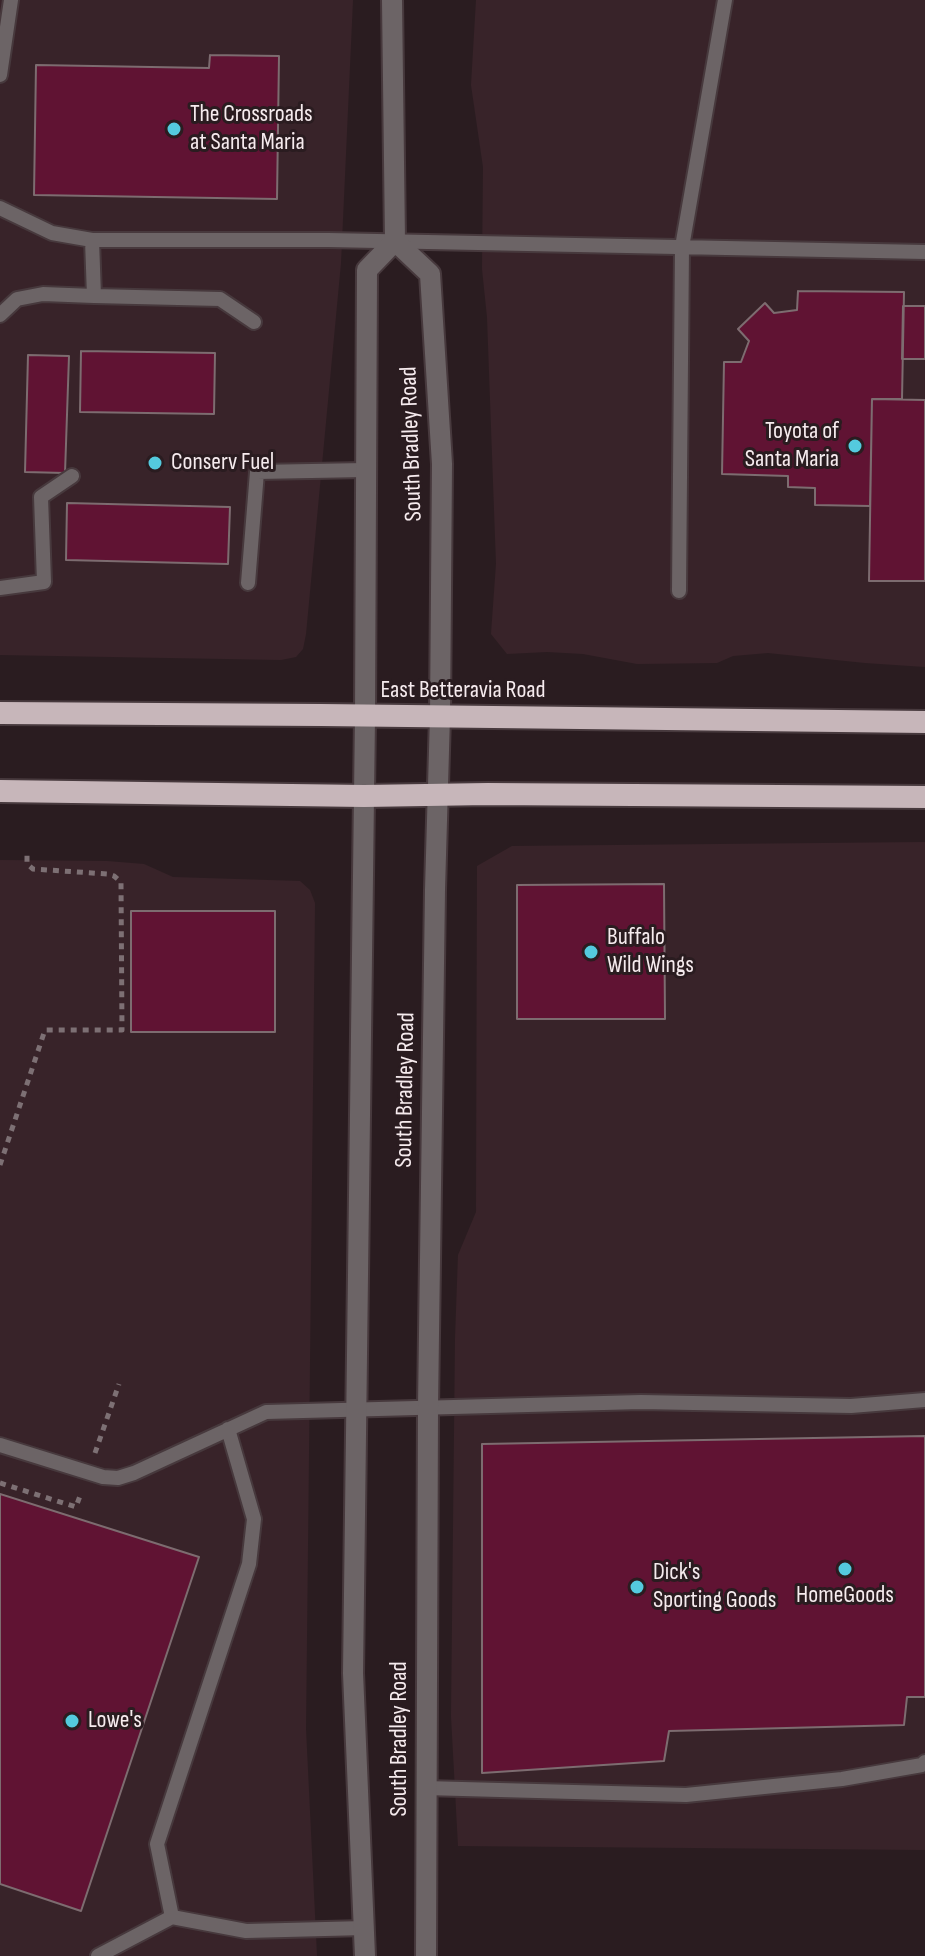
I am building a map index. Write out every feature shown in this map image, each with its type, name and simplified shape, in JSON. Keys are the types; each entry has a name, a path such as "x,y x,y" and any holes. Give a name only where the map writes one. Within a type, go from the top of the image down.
{"highway":[{"name":"East Betteravia Road","path":"0,713 925,722"},
{"path":"0,791 364,796 925,797"}],"street":[{"path":"392,0 395,241"},
{"name":"South Bradley Road","path":"365,1956 353,1673 365,716 367,270 395,241 430,274 442,464 428,1408 426,1956"}],"lane":[{"path":"0,75 11,0"},
{"path":"679,591 682,247 725,0"},
{"path":"0,208 52,233 92,240 395,241 925,252"},
{"path":"92,240 94,296"},
{"path":"0,315 17,299 43,294 220,299 254,322"},
{"path":"248,583 257,472 365,470"},
{"path":"0,588 44,582 41,497 72,476"},
{"path":"0,1445 103,1477 118,1478 266,1412 641,1402 851,1406 925,1400"},
{"path":"172,1917 157,1844 249,1564 254,1519 228,1429"},
{"path":"425,1788 686,1795 842,1779 925,1762"},
{"path":"98,1956 172,1917 246,1931 365,1928"}],"path":[{"path":"0,1165 45,1030 122,1030 121,882 107,874 33,869 27,864 27,855"}],"shaded area":[{"path":"0,0 353,0 341,263 306,634 303,649 296,657 281,660 0,655"},
{"path":"476,0 925,0 925,667 768,653 733,656 717,663 637,664 583,654 507,654 491,634 496,564 487,317 482,269 483,167 471,85"},
{"path":"925,842 925,1850 458,1846 451,1716 455,1339 458,1255 476,1212 477,866 512,846"},
{"path":"0,860 107,861 144,864 173,877 300,881 310,890 315,903 306,1729 317,1956 0,1956"}],"building":[{"path":"210,55 279,56 277,199 34,195 36,65 209,68"},
{"path":"798,291 904,292 902,399 872,399 870,506 815,505 815,488 788,487 788,476 722,474 724,362 741,362 749,341 738,329 765,303 774,313 797,310"},
{"path":"903,306 925,306 925,359 902,359"},
{"path":"81,351 215,353 214,414 80,412"},
{"path":"28,355 69,356 65,473 25,472"},
{"path":"872,399 925,400 925,581 869,581"},
{"path":"67,503 230,507 228,564 66,560"},
{"name":"Buffalo Wild Wings","path":"664,884 665,1019 517,1019 517,885"},
{"path":"131,911 275,911 275,1032 131,1032"},
{"path":"925,1436 925,1697 907,1697 904,1725 669,1731 664,1761 482,1773 482,1444"},
{"name":"Lowe's","path":"0,1494 199,1557 81,1911 0,1884"}],"place":[{"name":"The Crossroads at Santa Maria","path":"174,129"},
{"name":"Toyota of Santa Maria","path":"855,446"},
{"name":"Conserv Fuel","path":"155,463"},
{"name":"Buffalo Wild Wings","path":"591,952"},
{"name":"HomeGoods","path":"845,1569"},
{"name":"Dick's Sporting Goods","path":"637,1587"},
{"name":"Lowe's","path":"72,1721"}]}
